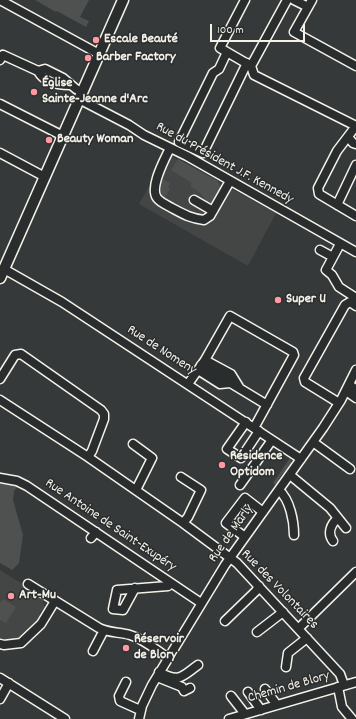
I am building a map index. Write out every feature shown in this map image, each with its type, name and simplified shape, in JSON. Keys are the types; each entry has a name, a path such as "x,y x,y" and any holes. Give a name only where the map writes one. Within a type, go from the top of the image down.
{"main road":[{"path":"2,269 45,177 122,1"}],"street":[{"path":"0,0 99,54"},
{"path":"245,0 220,48 249,64 254,75 356,126 337,151 318,188 319,194 356,216"},
{"path":"227,52 219,69 213,73 179,142 203,154 249,64 287,0"},
{"path":"294,0 310,4 294,32 356,66"},
{"name":"Rue du Président J.F. Kennedy","path":"0,60 2,55 38,71 41,76 58,85 70,85 81,95 170,148 356,252"},
{"path":"0,104 63,136"},
{"path":"348,137 353,143 356,144"},
{"path":"170,148 154,189 156,197 162,202 191,218 204,220 210,216 230,181"},
{"path":"0,153 45,177"},
{"path":"337,205 353,180 356,167"},
{"path":"194,200 213,211"},
{"path":"340,244 326,270 332,275 339,287 356,298"},
{"path":"320,250 333,257"},
{"name":"Rue de Nomeny","path":"2,269 62,302 301,459"},
{"path":"339,403 305,382 304,378 345,305 350,302 356,306"},
{"path":"188,384 230,316 293,352 294,355 267,405 257,430 240,458 227,449 246,422"},
{"path":"0,379 15,355 21,354 101,410 104,414 104,419 92,451 88,457"},
{"path":"201,365 220,384 230,383 240,389"},
{"path":"201,365 231,374 240,389 240,394 245,397 250,395 267,405"},
{"name":"Rue de Marly","path":"139,719 140,710 158,674 188,630 230,557 350,389 356,370"},
{"path":"350,389 356,398"},
{"name":"Rue des Volontaires","path":"0,400 88,457 230,557 299,628 340,674 343,709 352,719"},
{"path":"240,485 272,440"},
{"path":"313,442 350,469"},
{"path":"133,444 152,458 136,490"},
{"path":"290,475 330,508 346,528"},
{"path":"181,477 201,490 188,517 183,523"},
{"name":"Rue Antoine de Saint-Exupéry","path":"0,478 17,481 24,484 94,535 172,585 205,602"},
{"path":"279,490 285,495 293,522 294,535"},
{"path":"245,537 226,523 245,498 263,512"},
{"path":"333,541 330,535 331,525 338,518"},
{"path":"299,628 356,572"},
{"path":"28,584 104,630 129,635 136,638 168,658"},
{"path":"135,588 172,585"},
{"path":"225,621 256,591 259,586"},
{"path":"0,644 21,643 41,624 56,601"},
{"path":"257,632 283,612"},
{"path":"176,626 188,630"},
{"path":"93,651 104,630"},
{"path":"286,667 288,653 307,638"},
{"path":"158,674 179,678 198,665"},
{"path":"158,674 182,687 184,691 190,688"},
{"path":"0,678 65,719"},
{"path":"126,682 120,696 120,701 140,710"},
{"name":"Chemin de Blory","path":"229,719 341,689 356,682"},
{"path":"0,699 9,683"},
{"path":"265,689 277,705"},
{"path":"248,692 261,710"},
{"path":"231,696 245,714"}],"shaded area":[{"path":"35,0 89,0 80,17 89,21 86,27"},
{"path":"167,154 276,213 248,266 139,204"},
{"path":"178,159 218,181 221,192 214,204 207,202 199,192 190,186 192,183 171,170"},
{"path":"160,178 170,183 168,187 170,189 165,198 159,190"},
{"path":"290,458 292,464 284,474 283,473 278,480 280,481 276,485 273,483"},
{"path":"0,483 18,486 14,491 13,500 23,535 19,563 12,570 0,563"},
{"path":"0,570 43,597 45,608 39,613 42,618 18,641 0,642"},
{"path":"3,599 16,607 6,623 0,620 0,603"}],"place":[{"name":"Escale Beauté","path":"96,40"},
{"name":"Barber Factory","path":"88,58"},
{"name":"Église Sainte-Jeanne d'Arc","path":"34,92"},
{"name":"Beauty Woman","path":"49,140"},
{"name":"Super U","path":"278,300"},
{"name":"Résidence Optidom","path":"222,465"},
{"name":"Art-Mu","path":"11,596"},
{"name":"Réservoir de Blory","path":"126,648"}]}
